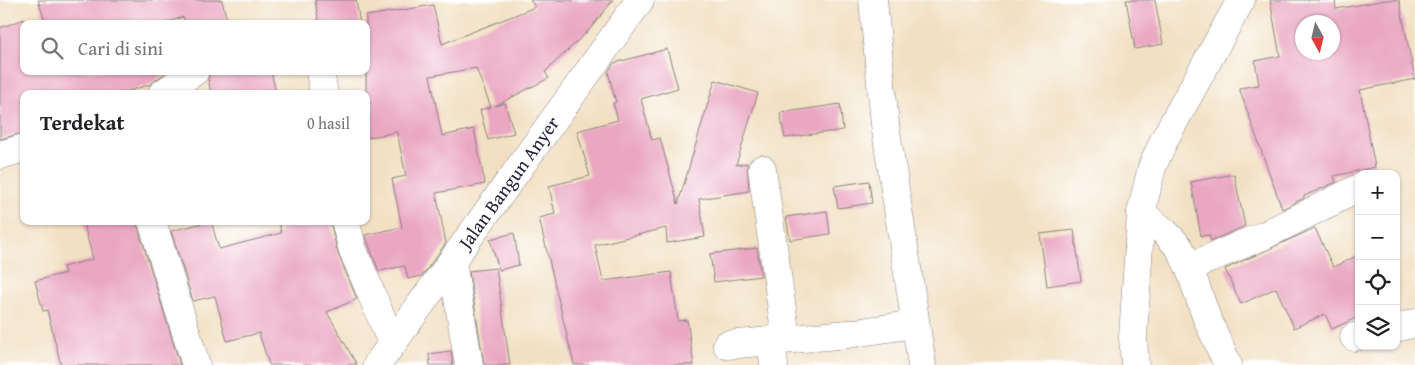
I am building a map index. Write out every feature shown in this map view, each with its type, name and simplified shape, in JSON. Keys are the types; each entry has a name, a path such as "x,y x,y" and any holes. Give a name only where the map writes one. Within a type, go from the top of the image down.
{"street":[{"name":"Jalan Bangun Anyer","path":"376,365 640,0"},
{"path":"873,0 885,124 922,365"},
{"path":"1135,365 1133,337 1141,213 1152,167 1165,138 1241,0"},
{"path":"168,90 189,75"},
{"path":"321,75 323,90"},
{"path":"0,155 20,149"},
{"path":"762,169 777,347"},
{"path":"1189,267 1265,235 1355,190"},
{"path":"1141,213 1166,232 1179,247 1189,267 1206,316 1228,365"},
{"path":"153,225 196,365"},
{"path":"346,225 353,250 392,343"},
{"path":"452,262 470,365"},
{"path":"1400,327 1415,323"},
{"path":"727,344 777,347 915,324"}],"building":[{"path":"38,0 222,0 227,20 184,20 183,17 174,20 45,20"},
{"path":"315,0 356,0 359,20 318,20"},
{"path":"530,0 613,0 591,28 545,72 549,78 495,106 505,103 514,133 488,140 480,110 491,107 476,68 430,76 442,136 474,129 485,184 436,193 446,243 422,276 408,279 405,266 379,271 365,235 402,227 392,179 406,176 397,132 370,137 370,90 366,90 366,75 370,75 370,20 366,20 366,16 433,5 442,44 535,7"},
{"path":"1126,0 1155,0 1163,44 1135,49"},
{"path":"1270,0 1335,0 1336,9 1386,0 1399,0 1415,79 1360,90 1375,167 1334,176 1336,182 1304,196 1304,198 1282,209 1239,88 1259,85 1255,61 1280,56"},
{"path":"20,20 20,75 162,75 151,84 132,90 20,90 20,134 0,139 0,28"},
{"path":"667,49 678,88 641,99 652,140 660,138 678,204 715,80 758,93 736,165 747,163 749,191 699,199 705,237 667,243 666,228 595,245 603,281 671,272 678,321 687,320 694,365 574,365 539,218 555,214 549,186 590,176 577,131 618,120 613,103 616,102 608,72 614,63"},
{"path":"209,75 272,75 275,90 210,90"},
{"path":"840,104 843,130 785,138 780,113"},
{"path":"1234,174 1245,226 1211,241 1209,235 1201,236 1191,182"},
{"path":"869,181 872,203 838,208 834,186"},
{"path":"827,211 830,234 790,240 786,217"},
{"path":"84,225 137,225 180,365 61,365 47,310 43,311 35,281 65,273 63,267 93,259"},
{"path":"195,225 212,225 219,249 281,233 280,225 331,225 338,254 357,299 327,312 357,365 269,365 259,333 227,341 215,296 193,301 171,231"},
{"path":"1315,228 1333,267 1355,257 1355,318 1332,329 1325,314 1294,328 1276,288 1241,304 1225,269"},
{"path":"1074,230 1081,281 1047,286 1040,234"},
{"path":"514,233 519,265 499,270 490,239"},
{"path":"757,248 761,276 714,282 710,254"},
{"path":"496,268 510,365 484,365 469,271"},
{"path":"451,351 453,365 430,365 429,354"}]}
